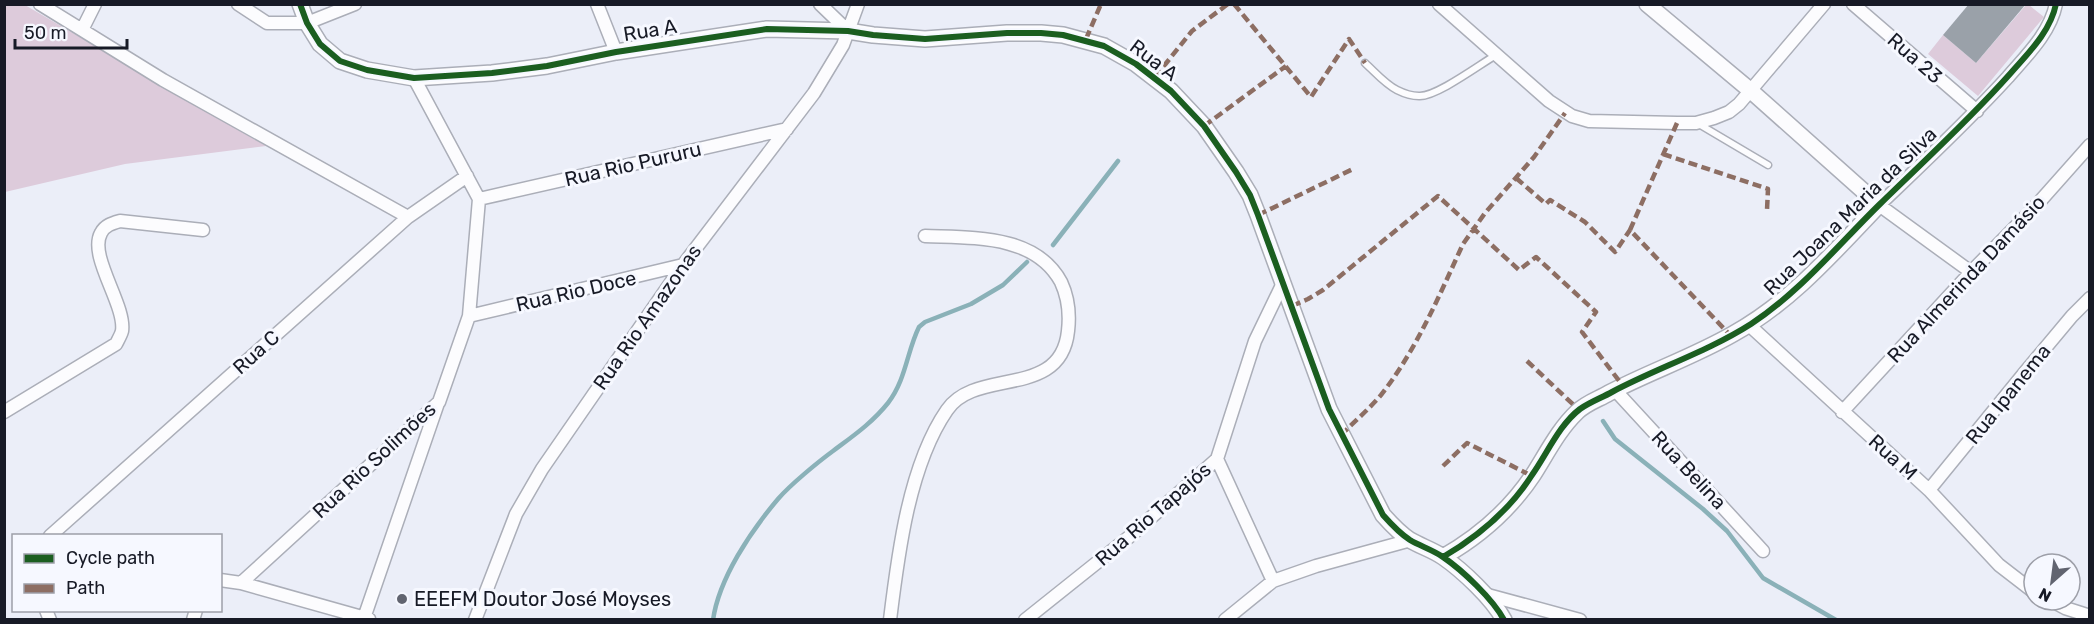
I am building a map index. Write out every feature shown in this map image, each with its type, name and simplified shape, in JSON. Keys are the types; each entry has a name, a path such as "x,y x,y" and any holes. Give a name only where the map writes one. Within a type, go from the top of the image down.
{"street":[{"path":"40,4 163,80 408,217"},
{"path":"82,30 95,4"},
{"path":"238,4 267,23 307,23 355,4"},
{"name":"Rua A","path":"300,4 307,23 320,44 340,61 367,70 414,78 492,73 547,66 616,52 767,29 848,32 925,39 1041,33 1086,39 1120,53 1155,77 1204,126 1250,195 1329,410 1383,515 1395,529 1443,557 1484,594 1504,620"},
{"path":"597,4 616,52"},
{"path":"820,4 848,32"},
{"name":"Rua Rio Amazonas","path":"475,620 516,514 542,469 683,266 787,129 831,66 848,32 858,4"},
{"path":"1439,4 1549,101 1572,116 1589,121 1696,123 1729,112 1751,91 1824,4"},
{"path":"1647,4 1751,91 1879,205 1971,272"},
{"name":"Rua 23","path":"1853,4 1977,111"},
{"name":"Rua Joana Maria da Silva","path":"1443,557 1464,545 1491,524 1515,500 1560,432 1579,410 1615,390 1731,336 1773,309 1809,278 1879,205 1977,111 2035,46 2053,18 2056,4"},
{"path":"414,78 479,199"},
{"name":"Rua Rio Pururu","path":"479,199 787,129"},
{"name":"Rua Almerinda Damásio","path":"1842,412 1971,272 2034,208 2090,145"},
{"name":"Rua C","path":"52,534 408,217 467,176"},
{"name":"Rua Rio Solimões","path":"241,584 439,402 469,316 479,199"},
{"path":"4,412 116,344 122,332 121,319 99,252 101,232 108,225 120,221 203,230"},
{"path":"890,620 898,553 920,467 936,428 948,408 961,396 984,387 1032,377 1058,360 1068,336 1070,320 1062,284 1035,254 1020,247 990,239 926,236"},
{"name":"Rua Rio Doce","path":"469,316 683,266"},
{"name":"Rua Rio Tapajós","path":"1025,620 1130,537 1217,459 1256,341 1283,283"},
{"name":"Rua Ipanema","path":"1929,490 2041,352 2090,298"},
{"name":"Rua M","path":"1749,325 1929,490 1999,565 2022,583"},
{"name":"Rua Belina","path":"1615,390 1764,550"},
{"path":"222,580 367,619 439,402"},
{"path":"1217,459 1273,581"},
{"path":"1225,620 1273,581 1316,566 1411,540"},
{"path":"1484,594 1580,620"}],"lane":[{"path":"1365,63 1395,89 1411,96 1421,97 1452,82 1496,55"},
{"path":"1696,123 1768,165"}],"shaded area":[{"path":"5,5 25,5 266,146 125,164 5,192"},
{"path":"2026,5 2044,17 1978,96 1928,54 1943,35 1976,63"}],"building":[{"path":"1969,4 2026,4 1976,63 1943,35"}],"waterway":[{"path":"1053,245 1118,161"},
{"path":"713,620 716,604 729,572 747,540 783,493 862,429 888,403 899,385 919,327 925,322 971,304 1003,285 1027,262"},
{"path":"1603,421 1615,439 1727,531 1763,578 1836,620"}],"marked path":[{"path":"1086,39 1101,4"},
{"path":"1155,77 1192,31 1228,4"},
{"path":"1234,4 1311,97 1349,39 1365,63"},
{"path":"1204,126 1286,66"},
{"path":"1341,435 1381,395 1394,377 1426,322 1463,244 1485,213 1534,157 1565,113"},
{"path":"1677,123 1630,230 1731,336"},
{"path":"1663,154 1768,189 1767,210"},
{"path":"1258,215 1353,169"},
{"path":"1516,178 1546,204 1550,200 1585,222 1615,252 1630,230"},
{"path":"1292,306 1323,290 1438,196 1519,270 1536,257 1596,312 1582,332 1623,386"},
{"path":"1527,361 1579,410"},
{"path":"1443,466 1467,443 1532,476"}],"cycle path":[{"path":"300,4 307,23 320,44 340,61 367,70 414,78 492,73 547,66 616,52 767,29 848,31 925,39 1041,33 1063,35 1104,46 1136,64 1171,91 1204,126 1250,195 1329,409 1383,515 1406,537 1459,569 1485,594 1504,620"},
{"path":"1443,557 1481,531 1503,511 1538,467 1560,431 1580,409 1629,383 1734,334 1769,311 1803,282 1962,125 2009,75 2043,34 2056,4"}],"place":[{"name":"EEEFM Doutor José Moyses","path":"402,599"}]}
